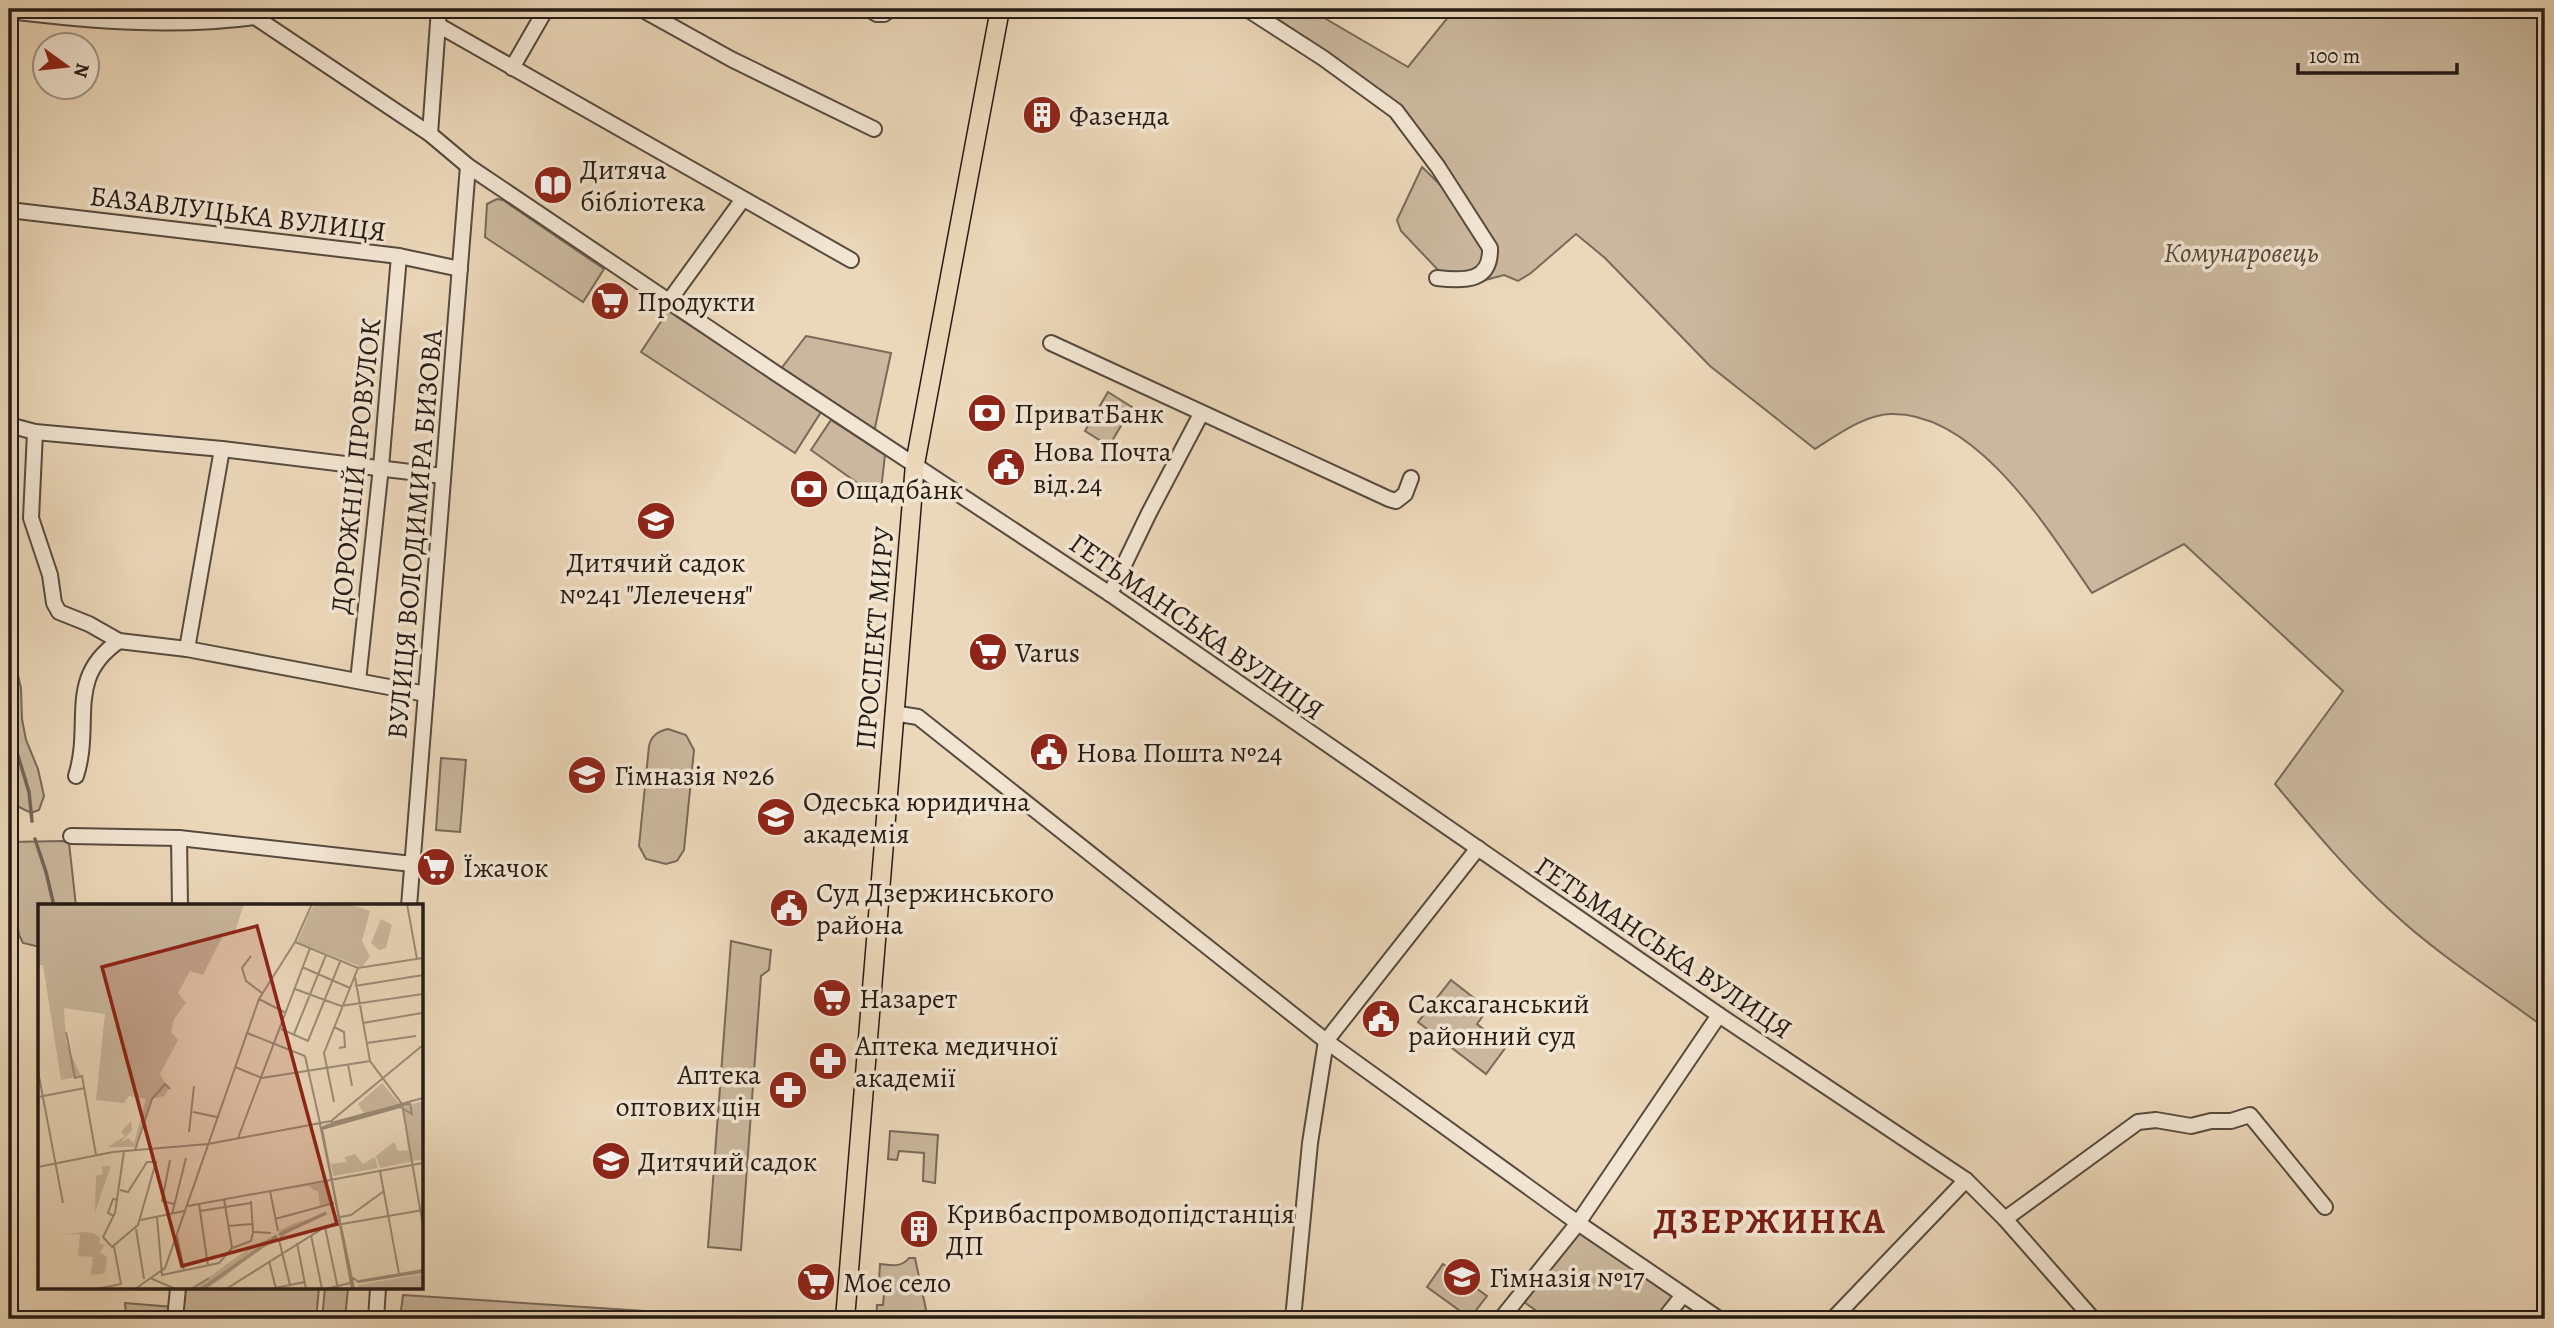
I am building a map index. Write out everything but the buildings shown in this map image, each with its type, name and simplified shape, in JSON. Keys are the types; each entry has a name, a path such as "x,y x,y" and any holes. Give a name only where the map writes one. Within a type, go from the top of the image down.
{"main road":[{"name":"ПРОСПЕКТ МИРУ","path":"845,1319 915,464 1000,9"}],"street":[{"path":"430,134 439,9"},
{"path":"512,68 546,9"},
{"path":"641,9 731,59 874,129"},
{"path":"869,9 877,14 884,14 890,9"},
{"path":"1247,9 1323,58 1395,111 1438,167 1490,248 1490,262 1486,271 1475,278 1437,278"},
{"path":"9,11 91,21 160,24 215,22 249,13"},
{"name":"ГЕТЬМАНСЬКА ВУЛИЦЯ","path":"249,13 430,134 468,166 1110,594 1719,1015 1966,1180 2005,1219 2093,1319"},
{"path":"438,25 851,260"},
{"name":"ВУЛИЦЯ ВОЛОДИМИРА БИЗОВА","path":"409,904 468,166"},
{"path":"669,301 743,199"},
{"name":"БАЗАВЛУЦЬКА ВУЛИЦЯ","path":"9,210 399,256 460,269"},
{"name":"ДОРОЖНІЙ ПРОВУЛОК","path":"358,681 381,467 399,256"},
{"path":"1051,343 1389,499 1396,501 1405,494 1410,478"},
{"path":"1110,594 1201,414"},
{"path":"9,425 35,432 222,449 443,475"},
{"path":"35,432 32,518 50,575 54,603 59,612 89,624 119,641 187,649 426,694"},
{"path":"187,649 222,449"},
{"path":"76,776 84,742 84,686 94,664 119,641"},
{"path":"893,713 918,717 1326,1041 1578,1223 1719,1319"},
{"path":"71,836 179,838 412,864"},
{"path":"179,838 180,904"},
{"path":"1293,1319 1310,1143 1326,1041 1478,848"},
{"path":"1501,1319 1578,1223 1719,1015"},
{"path":"2005,1219 2138,1122 2156,1119 2191,1126 2211,1121 2231,1121 2250,1115 2325,1207"},
{"path":"1833,1319 1966,1180"},
{"path":"175,1319 178,1290"},
{"path":"376,1319 378,1290"},
{"path":"1664,1319 1683,1295"}],"green space":[{"name":"Комунаровець","path":"1257,9 1309,9 1408,67 1449,16 1451,9 2545,9 2545,1028 2447,957 2391,911 2345,865 2275,784 2343,691 2184,544 2092,593 2055,539 2008,480 1982,454 1953,433 1924,419 1882,415 1852,426 1815,449 1710,366 1605,258 1576,234 1518,281 1504,275 1478,282 1494,260 1400,107"},
{"path":"1422,167 1462,209 1478,233 1487,260 1473,273 1440,272 1401,231 1397,220"},
{"path":"497,199 503,200 604,269 583,302 485,237 487,204"},
{"path":"668,311 821,412 795,453 641,352"},
{"path":"806,336 891,353 873,437 777,374"},
{"path":"1108,392 1132,407 1109,446 1085,431"},
{"path":"831,420 885,455 880,499 811,450"},
{"path":"9,638 21,688 26,740 38,769 44,796 39,810 31,813 17,806 9,792"},
{"path":"668,729 686,735 694,750 684,850 677,861 666,864 646,859 639,846 649,746 656,734"},
{"path":"441,758 466,760 460,832 436,830"},
{"path":"9,842 69,843 76,904 38,904 38,947 23,943 19,935 9,872"},
{"path":"731,941 771,950 769,970 761,976 741,1250 708,1247"},
{"path":"1451,980 1488,1009 1477,1024 1506,1047 1486,1074 1418,1022"},
{"path":"890,1131 938,1135 935,1183 923,1181 924,1153 899,1151 897,1160 888,1159"},
{"path":"1580,1231 1670,1290 1672,1298 1659,1319 1548,1319 1524,1302"},
{"path":"909,1258 915,1258 928,1319 876,1319 877,1305 883,1305 885,1282 879,1281 880,1264 899,1265"},
{"path":"1443,1264 1487,1296 1470,1318 1427,1287"},
{"path":"180,1290 319,1290 316,1319 178,1319"},
{"path":"325,1290 348,1290 345,1319 322,1319"},
{"path":"403,1295 751,1318 400,1319"},
{"path":"125,1303 173,1307 172,1319 126,1315"}],"waterway":[{"path":"9,726 29,792 32,821"},
{"path":"35,839 54,904"}],"place":[{"name":"Фазенда","path":"1042,115"},
{"name":"Дитяча бібліотека","path":"553,185"},
{"name":"Продукти","path":"610,301"},
{"name":"ПриватБанк","path":"987,413"},
{"name":"Нова Почта від.24","path":"1006,467"},
{"name":"Ощадбанк","path":"809,489"},
{"name":"Дитячий садок №241 \"Лелеченя\"","path":"656,521"},
{"name":"Varus","path":"988,652"},
{"name":"Нова Пошта №24","path":"1049,752"},
{"name":"Гімназія №26","path":"587,775"},
{"name":"Одеська юридична академія","path":"776,817"},
{"name":"Їжачок","path":"436,867"},
{"name":"Суд Дзержинського района","path":"789,908"},
{"name":"Назарет","path":"832,998"},
{"name":"Саксаганський районний суд","path":"1381,1019"},
{"name":"Аптека медичної академії","path":"828,1061"},
{"name":"Аптека оптових цін","path":"788,1090"},
{"name":"Дитячий садок","path":"611,1161"},
{"name":"Кривбаспромводопідстанція ДП","path":"919,1229"},
{"name":"Гімназія №17","path":"1462,1277"},
{"name":"Моє село","path":"816,1282"}],"district":[{"name":"ДЗЕРЖИНКА","path":"1770,1221"}]}
